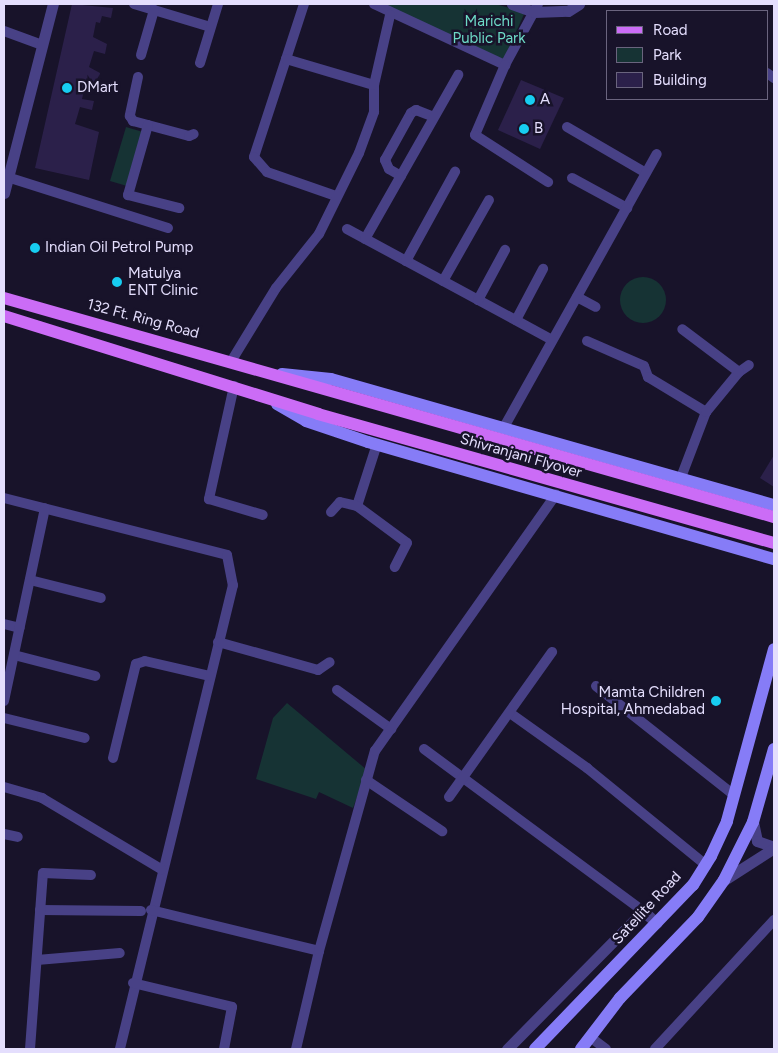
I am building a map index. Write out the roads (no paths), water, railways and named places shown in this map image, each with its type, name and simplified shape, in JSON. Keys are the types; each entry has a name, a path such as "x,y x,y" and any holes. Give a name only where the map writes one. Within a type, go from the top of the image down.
{"main road":[{"name":"132 Ft. Ring Road","path":"4,298 232,360 272,373"},
{"path":"4,316 261,395 306,421 377,444 773,558"},
{"path":"272,373 330,379 774,508"},
{"name":"Shivranjani Flyover","path":"272,373 325,390 774,508"},
{"name":"Shivranjani Flyover","path":"261,395 318,414 774,543"},
{"name":"Satellite Road","path":"535,1049 693,886 706,864 734,795 774,649"},
{"path":"581,1049 620,998 698,917 724,880 753,822 774,749"}],"street":[{"path":"4,193 6,176 39,44 45,4"},
{"path":"4,163 39,44 53,4"},
{"path":"134,4 210,27"},
{"path":"200,63 218,4"},
{"path":"304,4 254,157 257,166 336,196"},
{"path":"374,4 390,15 505,65"},
{"path":"512,4 568,11 580,4"},
{"path":"536,8 505,65 493,102 475,135 511,153 548,182"},
{"path":"141,55 154,10"},
{"path":"232,360 276,288 319,234 374,112 374,85 390,15"},
{"path":"4,31 39,44"},
{"path":"286,59 374,85"},
{"path":"365,239 458,74"},
{"path":"138,77 130,116 148,125 194,134"},
{"path":"401,176 389,169 385,160 411,113 416,110 434,117"},
{"path":"122,213 148,125"},
{"path":"567,127 646,173"},
{"path":"503,429 657,154"},
{"path":"406,261 455,172"},
{"path":"6,176 168,228"},
{"path":"572,178 627,208"},
{"path":"128,195 180,208"},
{"path":"443,281 489,200"},
{"path":"347,229 552,340"},
{"path":"478,300 505,250"},
{"path":"516,320 543,269"},
{"path":"577,297 596,307"},
{"path":"682,329 739,372"},
{"path":"587,341 644,366 648,376 706,412"},
{"path":"680,480 706,412 739,372 749,365"},
{"path":"234,386 209,499 263,515"},
{"path":"356,506 377,444"},
{"path":"296,1049 319,951 366,780 376,751 556,494"},
{"path":"4,498 227,555 233,585 161,869 146,911 120,1049"},
{"path":"331,512 340,502 356,506 407,543 395,567"},
{"path":"4,701 6,678 14,655 45,508"},
{"path":"30,580 101,598"},
{"path":"4,624 20,628"},
{"path":"218,642 318,670 330,662"},
{"path":"449,797 552,652"},
{"path":"14,655 95,676"},
{"path":"113,758 136,664 145,660 210,676"},
{"path":"596,686 734,795"},
{"path":"337,690 391,729"},
{"path":"510,712 587,768 706,864"},
{"path":"4,718 85,738"},
{"path":"424,749 461,780 657,923"},
{"path":"366,780 442,831"},
{"path":"4,787 42,798 161,869"},
{"path":"753,822 757,841 774,847"},
{"path":"4,834 18,837"},
{"path":"724,880 774,847"},
{"path":"30,1049 43,873 91,875"},
{"path":"40,910 146,911 319,951"},
{"path":"507,1049 643,911"},
{"path":"655,1049 774,920"},
{"path":"37,960 120,953"},
{"path":"133,983 232,1006 224,1049"},
{"path":"590,1037 606,1049"}],"place":[{"name":"DMart","path":"67,88"},
{"name":"A","path":"530,100"},
{"name":"B","path":"524,129"},
{"name":"Indian Oil Petrol Pump","path":"35,248"},
{"name":"Matulya ENT Clinic","path":"117,282"},
{"name":"Mamta Children Hospital, Ahmedabad","path":"716,701"}],"park label":[{"name":"Marichi Public Park","path":"489,30"}]}
